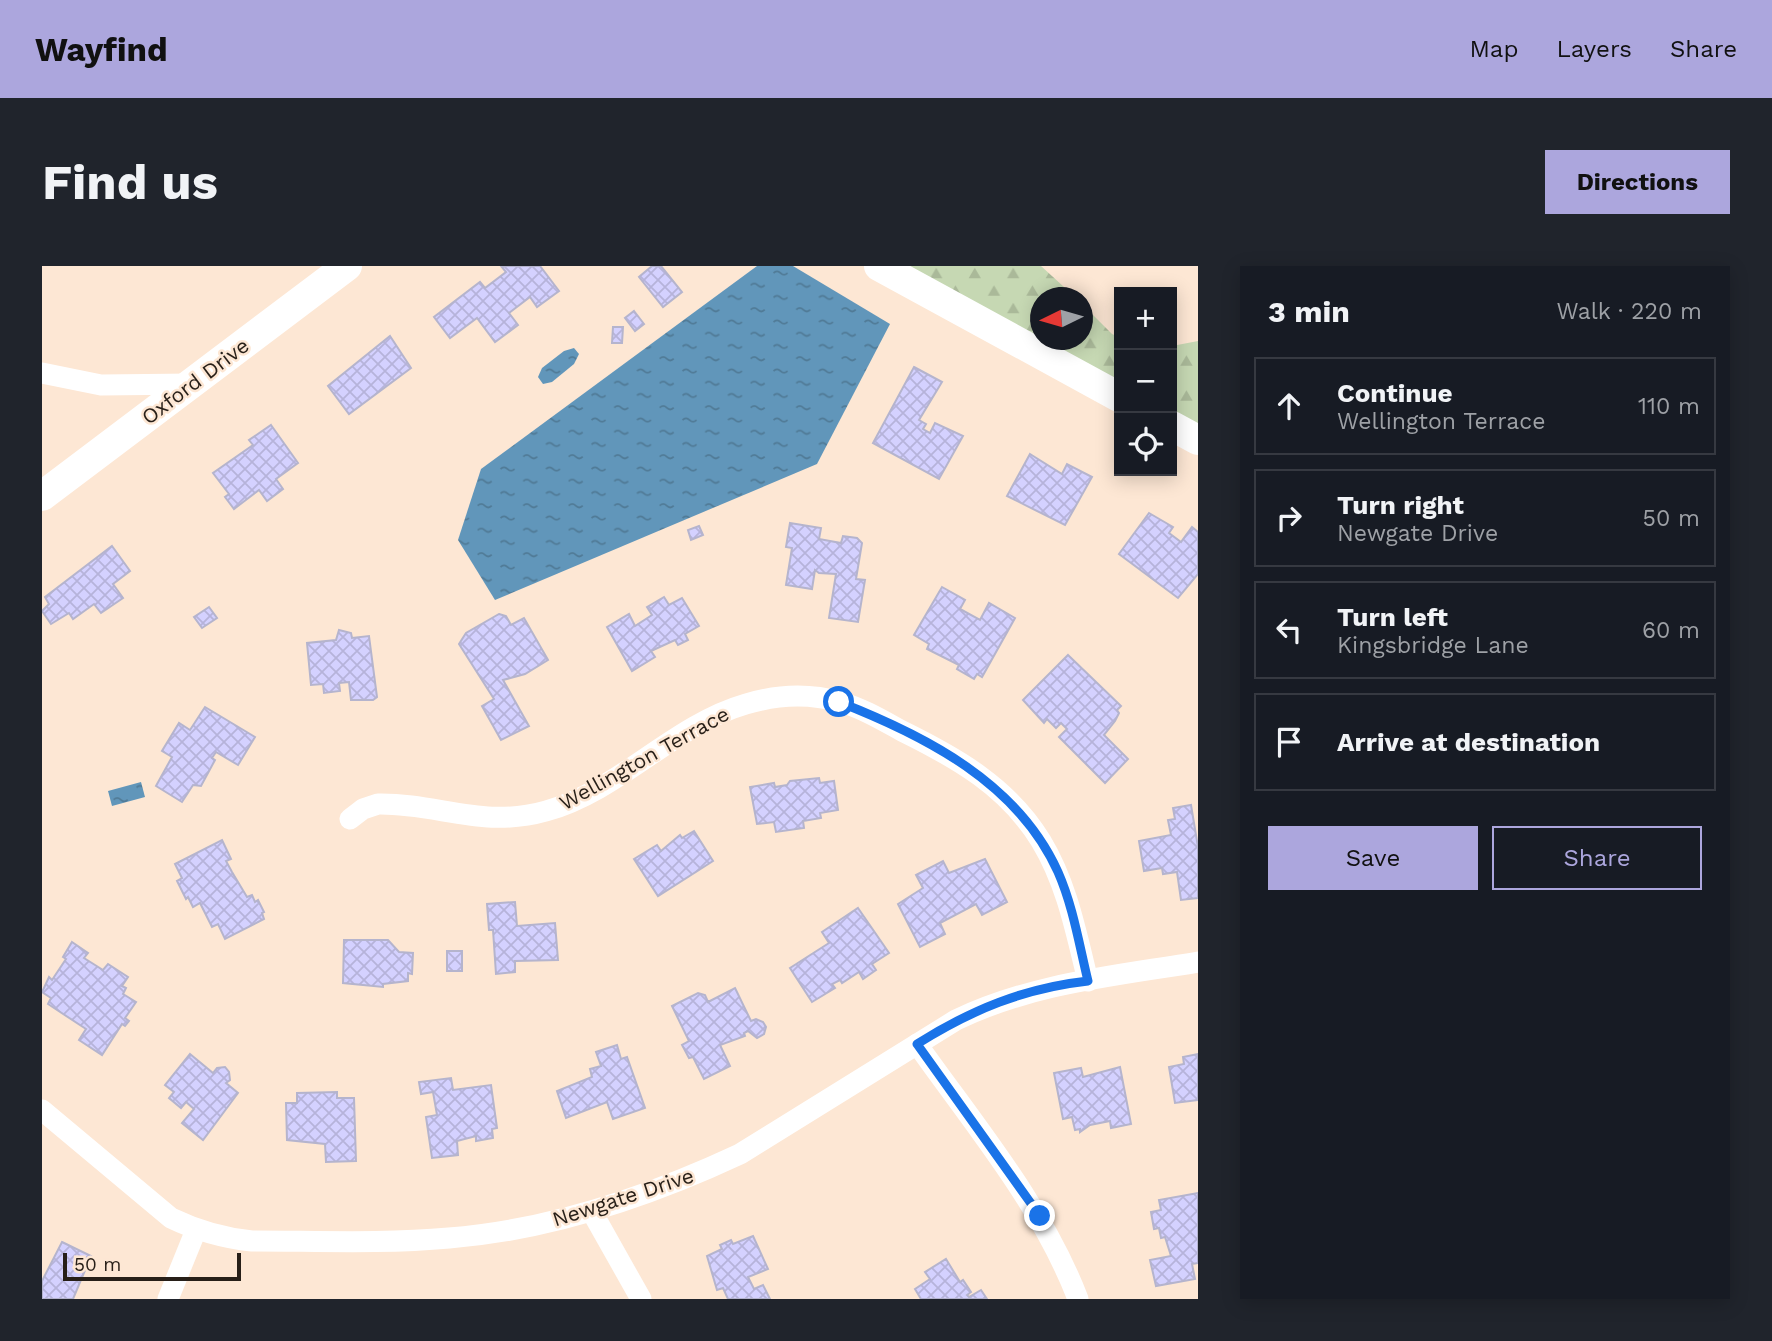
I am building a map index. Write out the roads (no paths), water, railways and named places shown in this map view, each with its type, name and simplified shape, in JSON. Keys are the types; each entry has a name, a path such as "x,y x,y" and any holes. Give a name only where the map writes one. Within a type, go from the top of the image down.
{"main road":[{"name":"Oxford Drive","path":"42,496 347,266"},
{"path":"879,266 1114,394"},
{"path":"1177,429 1198,440"}],"street":[{"path":"42,373 101,385 192,384"},
{"name":"Wellington Terrace","path":"350,819 363,809 379,804 494,819 547,811 578,799 713,718 744,704 777,697 806,696 839,702 959,760 994,786 1019,811 1040,840 1057,871 1070,904 1088,981"},
{"name":"Newgate Drive","path":"42,1110 172,1218 196,1230 224,1238 252,1241 404,1241 522,1228 592,1212 653,1192 740,1154 917,1044 988,1005 1031,990 1198,962"},
{"path":"917,1044 1040,1216 1065,1265 1078,1299"},
{"path":"592,1212 641,1299"},
{"path":"168,1299 196,1230"}],"water":[{"path":"757,266 793,266 890,324 817,464 495,600 458,540 481,469"},
{"path":"574,348 579,354 574,364 552,382 543,384 538,377 542,368 564,351"},
{"path":"141,782 145,797 112,806 108,791"}]}
